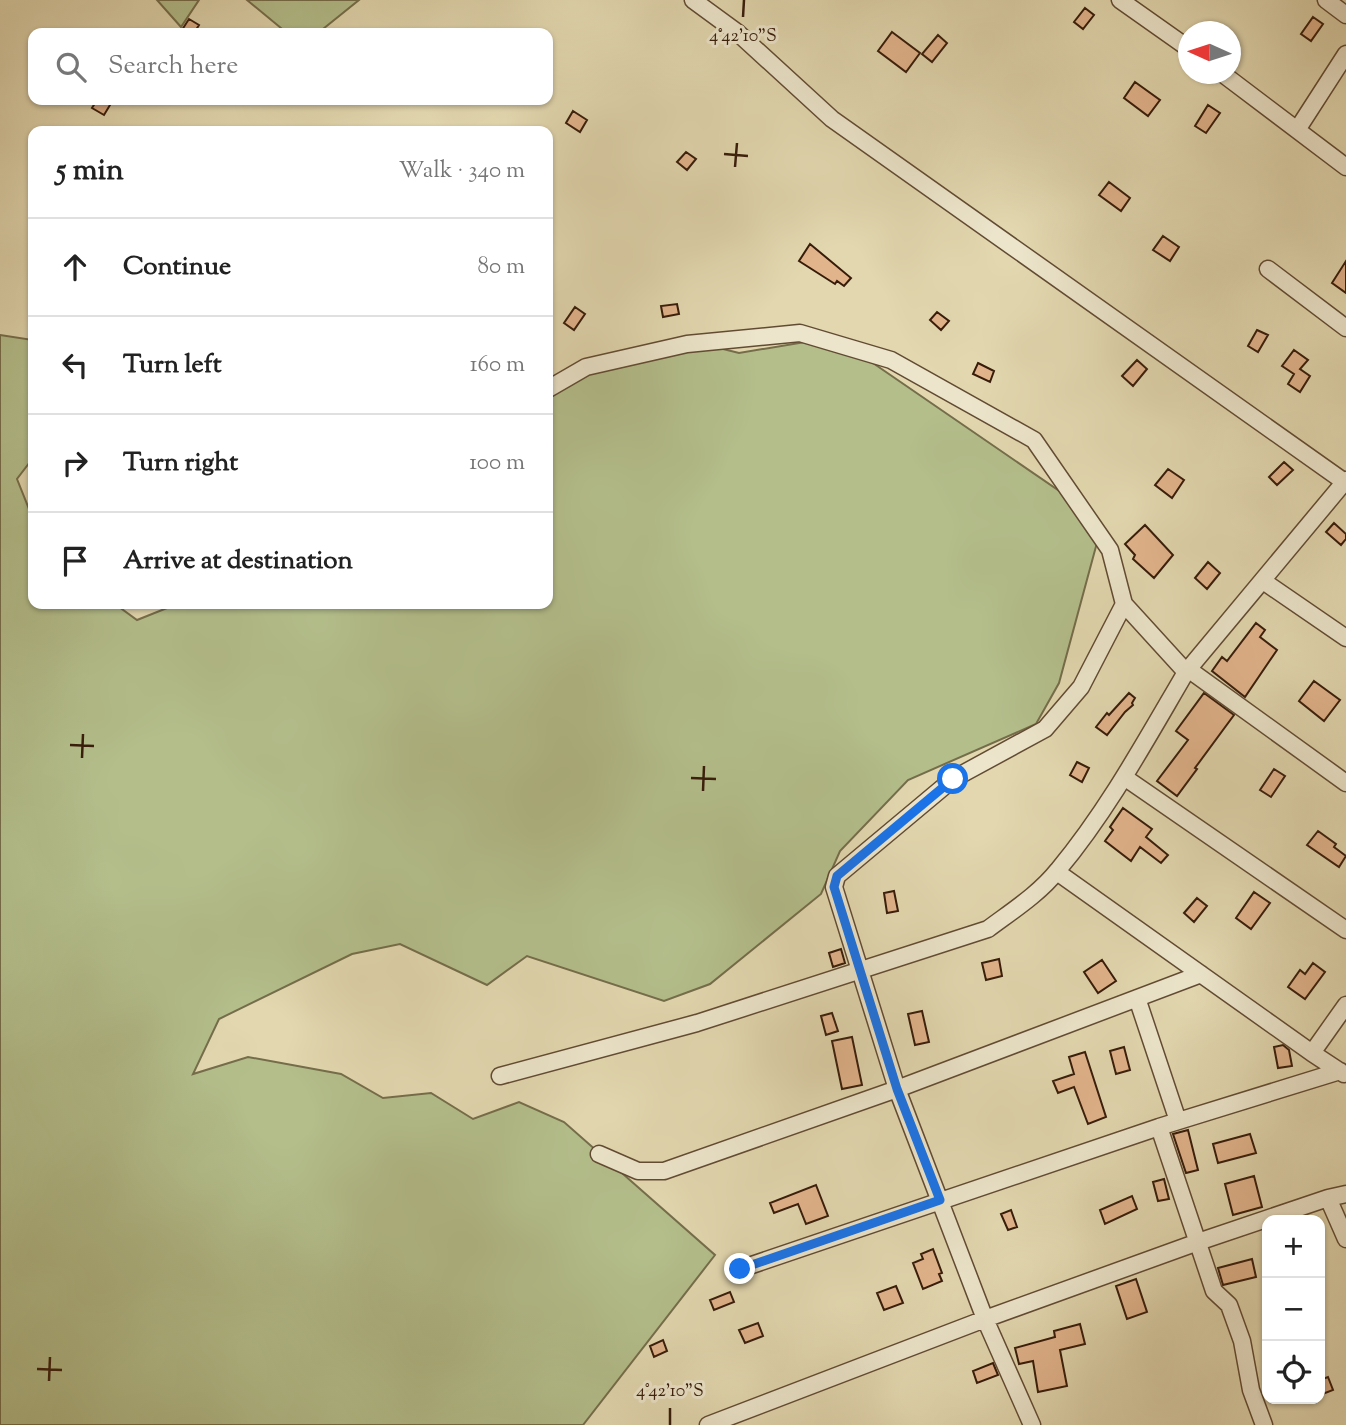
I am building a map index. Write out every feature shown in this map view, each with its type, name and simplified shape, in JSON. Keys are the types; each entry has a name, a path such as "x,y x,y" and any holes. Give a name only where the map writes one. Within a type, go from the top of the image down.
{"street":[{"path":"500,1076 697,1023 988,929 1024,903 1057,872 1124,777 1187,671 1346,482 832,119 738,33 694,0"},
{"path":"1120,0 1178,41"},
{"path":"1326,0 1346,15"},
{"path":"1297,130 1346,54"},
{"path":"1236,84 1346,167"},
{"path":"1268,269 1346,328"},
{"path":"553,385 586,368 674,347 800,332 891,360 1034,440 1110,550 1124,604 1187,671 1346,783"},
{"path":"1263,581 1346,638"},
{"path":"1032,1425 985,1319 897,1089 834,887 837,876 953,779 1045,729 1081,687 1124,604"},
{"path":"1124,777 1346,930"},
{"path":"1057,872 1343,1073"},
{"path":"599,1154 638,1171 664,1171 897,1089 1201,974"},
{"path":"1137,999 1178,1121"},
{"path":"1312,1053 1346,1005"},
{"path":"740,1269 1159,1127 1343,1073"},
{"path":"1159,1127 1214,1291 1229,1305 1234,1317 1242,1341 1251,1390 1264,1425"},
{"path":"708,1425 985,1319 1198,1242 1346,1194"},
{"path":"1328,1198 1346,1239"}],"green space":[{"path":"157,0 199,0 181,27"},
{"path":"247,0 359,0 324,28 281,28"},
{"path":"0,335 28,339 28,465 17,479 28,506 28,609 122,609 137,620 164,609 553,609 553,380 703,344 739,353 835,337 1071,499 1098,539 1059,683 1036,724 908,780 840,851 821,894 710,984 664,1001 527,956 487,985 400,944 352,954 219,1019 193,1074 248,1057 341,1074 383,1098 431,1093 473,1119 519,1102 564,1122 715,1255 583,1425 0,1425"}],"building":[{"path":"1085,8 1094,15 1083,29 1074,22"},
{"path":"1313,17 1323,24 1311,41 1301,34"},
{"path":"189,19 199,25 197,28 183,28"},
{"path":"892,32 920,53 906,72 878,51"},
{"path":"938,35 947,43 932,62 922,54"},
{"path":"1135,82 1160,100 1148,116 1124,98"},
{"path":"94,105 110,105 104,115 92,108"},
{"path":"1208,105 1220,113 1206,133 1195,126"},
{"path":"573,111 587,120 580,132 566,123"},
{"path":"686,152 696,159 687,170 677,162"},
{"path":"1109,182 1130,198 1121,211 1099,195"},
{"path":"1163,236 1179,247 1170,261 1153,250"},
{"path":"810,244 851,278 844,286 837,281 835,284 799,261"},
{"path":"1346,261 1346,293 1332,283"},
{"path":"677,304 679,314 663,317 661,306"},
{"path":"575,307 585,314 574,330 564,323"},
{"path":"937,312 949,321 941,330 930,320"},
{"path":"1257,330 1268,335 1258,352 1248,346"},
{"path":"1294,350 1308,360 1300,369 1310,376 1300,392 1288,384 1294,374 1282,366"},
{"path":"1137,360 1147,369 1133,386 1122,376"},
{"path":"978,363 994,371 990,382 973,374"},
{"path":"1284,462 1293,470 1277,485 1269,477"},
{"path":"1168,469 1184,480 1172,498 1155,485"},
{"path":"1334,523 1346,534 1341,545 1326,532"},
{"path":"1145,525 1173,555 1154,578 1133,559 1135,555 1125,544"},
{"path":"1208,562 1220,573 1207,589 1195,578"},
{"path":"1256,623 1265,630 1260,637 1277,650 1245,697 1212,671 1222,657 1227,661"},
{"path":"1314,681 1340,700 1324,721 1299,701"},
{"path":"1129,693 1135,698 1133,705 1107,735 1096,727"},
{"path":"1204,693 1234,715 1177,796 1157,781 1188,740 1176,731"},
{"path":"1077,762 1089,768 1082,782 1070,775"},
{"path":"1274,769 1285,776 1271,797 1260,790"},
{"path":"1123,808 1152,829 1146,837 1168,855 1161,863 1140,847 1131,861 1105,841 1113,830 1110,827"},
{"path":"1318,831 1336,844 1334,847 1346,856 1339,867 1307,845"},
{"path":"894,891 898,911 887,913 884,893"},
{"path":"1254,892 1270,903 1251,929 1236,918"},
{"path":"1197,898 1207,906 1194,922 1184,913"},
{"path":"841,949 845,963 833,967 829,953"},
{"path":"999,959 1002,976 986,980 982,963"},
{"path":"1102,960 1116,981 1098,993 1084,972"},
{"path":"1313,963 1325,972 1305,999 1288,987 1300,970 1305,974"},
{"path":"922,1011 929,1042 915,1045 908,1014"},
{"path":"832,1013 838,1031 826,1035 821,1016"},
{"path":"852,1037 862,1085 842,1089 832,1041"},
{"path":"1283,1045 1289,1050 1292,1066 1278,1068 1274,1047"},
{"path":"1124,1047 1130,1070 1116,1074 1110,1051"},
{"path":"1085,1052 1106,1117 1088,1124 1074,1087 1058,1093 1053,1081 1074,1074 1069,1057"},
{"path":"1188,1130 1198,1170 1186,1173 1173,1134"},
{"path":"1250,1134 1256,1153 1218,1163 1213,1144"},
{"path":"1254,1176 1262,1207 1233,1215 1225,1184"},
{"path":"1164,1179 1169,1199 1158,1201 1153,1182"},
{"path":"816,1185 828,1216 806,1224 798,1204 774,1213 770,1203"},
{"path":"1132,1196 1137,1209 1105,1224 1100,1210"},
{"path":"1011,1210 1017,1227 1008,1230 1001,1214"},
{"path":"933,1249 942,1273 939,1274 942,1281 923,1289 913,1263 923,1259 921,1254"},
{"path":"1252,1259 1256,1277 1223,1285 1218,1268"},
{"path":"1136,1279 1147,1312 1127,1319 1116,1286"},
{"path":"896,1286 903,1303 884,1310 877,1293"},
{"path":"730,1292 734,1302 714,1310 710,1300"},
{"path":"758,1323 763,1336 745,1343 739,1330"},
{"path":"1080,1324 1085,1344 1060,1350 1067,1386 1038,1392 1033,1361 1019,1364 1015,1348 1055,1337 1054,1331"},
{"path":"663,1340 667,1351 654,1357 650,1346"},
{"path":"993,1363 998,1375 977,1383 973,1371"},
{"path":"1328,1377 1333,1390 1325,1393 1325,1378"}],"route":[{"path":"740,1269 940,1200 897,1089 834,887 837,876 953,779"}]}
